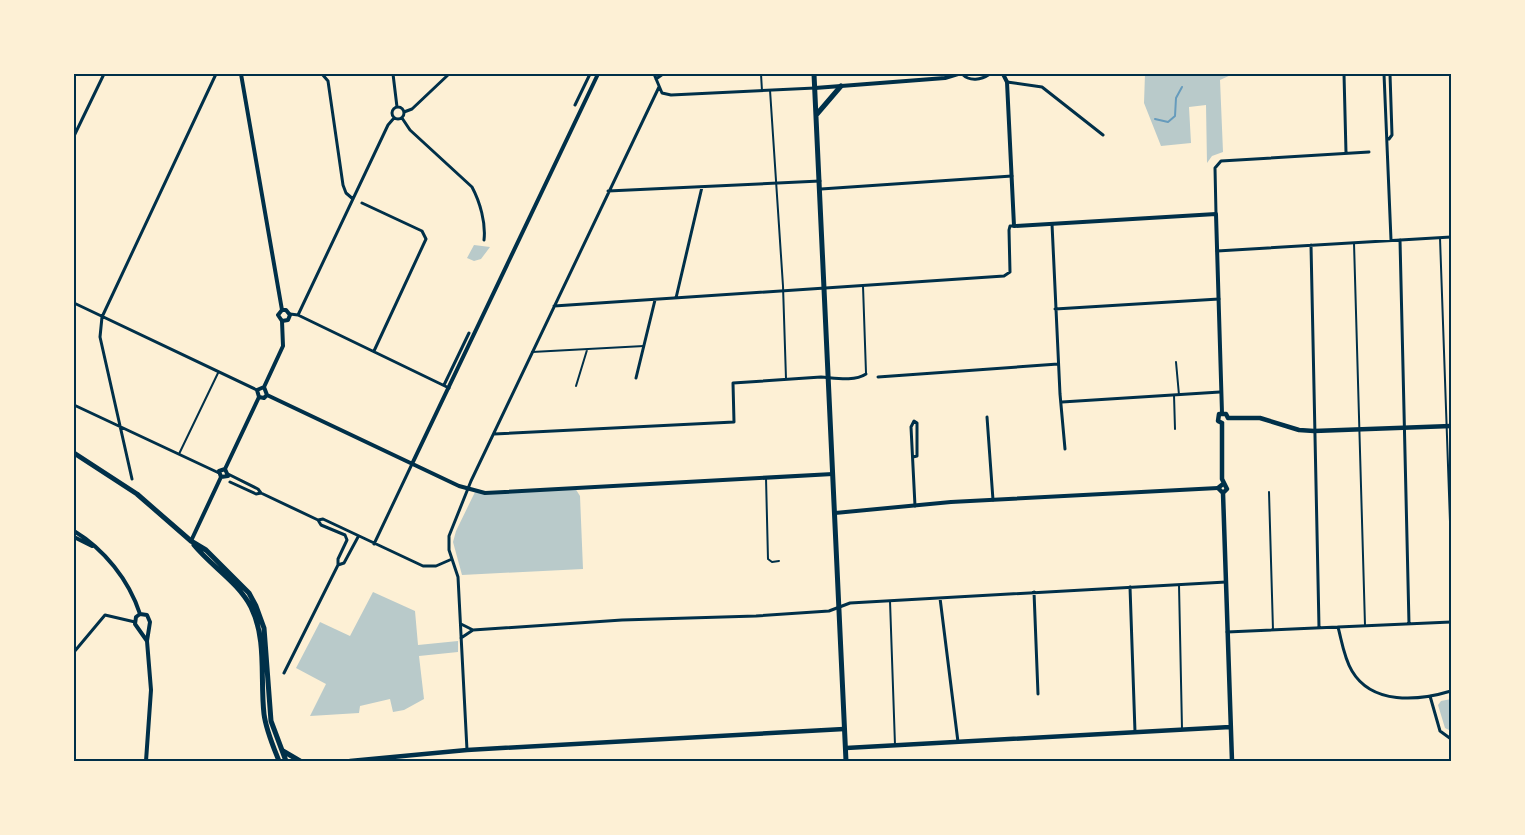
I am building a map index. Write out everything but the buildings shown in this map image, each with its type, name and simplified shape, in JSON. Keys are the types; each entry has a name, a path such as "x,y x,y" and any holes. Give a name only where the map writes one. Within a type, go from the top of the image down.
{"main road":[{"path":"814,74 846,761"},
{"path":"816,114 841,86"},
{"path":"1223,493 1227,489 1224,484 1222,423 1217,419 1222,413 1228,418 1260,418 1299,430 1314,431 1449,426"},
{"path":"1222,423 1228,418"},
{"path":"74,453 137,494 191,541 206,550 235,578 256,606 265,637 271,721 280,750 286,761"},
{"path":"1224,484 1218,488 1223,493 1232,761"},
{"path":"191,541 202,555 242,594 256,619 260,645 265,722 280,761"},
{"path":"846,748 1230,727"},
{"path":"350,761 467,750 844,729"},
{"path":"280,750 300,761"}],"street":[{"path":"74,136 104,74"},
{"path":"132,479 100,337 102,316 216,74"},
{"path":"241,74 282,310 374,351 450,388"},
{"path":"322,74 328,81 344,188 353,199"},
{"path":"393,74 397,107 404,112"},
{"path":"404,112 412,109 449,74"},
{"path":"575,105 590,74"},
{"path":"374,544 598,74"},
{"path":"654,74 662,93 671,95 815,88 945,78 960,74 971,79 983,78 990,74"},
{"path":"656,79 663,74"},
{"path":"1003,74 1007,82 1014,226"},
{"path":"1344,74 1346,153"},
{"path":"1384,74 1391,241"},
{"path":"1388,140 1392,135 1390,74"},
{"path":"1007,82 1042,87 1103,135"},
{"path":"467,750 458,577 449,547 450,532 608,190 659,87"},
{"path":"394,118 392,112 397,107"},
{"path":"402,118 404,112"},
{"path":"298,316 388,125 394,118 402,118"},
{"path":"402,118 410,130 472,187 478,197 484,229 484,240"},
{"path":"1222,413 1215,168 1218,162 1224,160 1369,152"},
{"path":"820,189 1012,176"},
{"path":"608,190 820,181"},
{"path":"676,298 702,187"},
{"path":"362,203 422,231 426,239 374,351"},
{"path":"554,306 1006,275 1010,270 1008,230 1010,226 1216,214"},
{"path":"1052,224 1058,364 1065,449"},
{"path":"1217,251 1451,237"},
{"path":"1400,240 1409,624"},
{"path":"1311,245 1319,627"},
{"path":"636,378 655,300"},
{"path":"1055,309 1219,300"},
{"path":"74,303 257,390 259,398 225,469 220,475 191,541"},
{"path":"257,390 264,387 283,346 282,321 278,315 282,310"},
{"path":"282,321 288,320 289,314"},
{"path":"444,385 469,332"},
{"path":"878,377 1058,364"},
{"path":"494,434 734,422 733,383 786,379 858,378 866,374"},
{"path":"264,387 267,390 267,395"},
{"path":"1062,402 1220,392"},
{"path":"259,398 264,398 267,395"},
{"path":"267,395 468,490 497,494 833,474"},
{"path":"74,405 179,454 225,478 228,474"},
{"path":"986,417 993,500"},
{"path":"913,457 917,456 918,449 917,423 914,421 911,427 914,506"},
{"path":"225,469 228,474 258,489 261,493 318,520 323,519 423,566 436,566 452,559"},
{"path":"230,482 256,494 261,493"},
{"path":"835,513 993,500 1218,488"},
{"path":"284,674 338,566 338,559 346,538 321,525 318,520"},
{"path":"74,531 87,539 117,570 140,614"},
{"path":"74,537 92,546"},
{"path":"338,566 344,564 358,537"},
{"path":"460,624 474,630 622,620 756,616 829,611 850,603 1226,582"},
{"path":"1130,587 1135,732"},
{"path":"1034,592 1038,694"},
{"path":"940,598 958,742"},
{"path":"135,622 136,617 140,614"},
{"path":"140,614 147,615 150,622 147,641 151,709 146,761"},
{"path":"74,652 105,615 135,622 147,641"},
{"path":"1227,632 1451,622"},
{"path":"141,629 148,626"},
{"path":"1338,627 1348,664 1354,675 1366,687 1382,695 1395,698 1430,696 1451,691"},
{"path":"461,638 474,630"},
{"path":"1430,696 1440,731 1451,739"}],"lane":[{"path":"761,74 762,91"},
{"path":"770,90 786,379"},
{"path":"1440,238 1449,426 1451,550"},
{"path":"1354,243 1365,626"},
{"path":"863,286 866,374"},
{"path":"532,352 644,346"},
{"path":"576,386 587,350"},
{"path":"1176,362 1179,395"},
{"path":"179,454 219,371"},
{"path":"1174,395 1175,429"},
{"path":"766,477 768,558 772,562 779,562"},
{"path":"1269,492 1273,630"},
{"path":"1179,585 1182,729"},
{"path":"890,601 895,745"}],"shaded area":[{"path":"1145,74 1233,74 1220,80 1223,152 1212,156 1207,163 1206,105 1189,107 1191,143 1161,146 1144,103"},
{"path":"474,245 490,247 481,259 474,261 467,258"},
{"path":"575,488 580,496 583,569 462,575 453,542 456,531 475,492"},
{"path":"373,592 415,611 418,645 458,641 458,652 419,656 424,699 404,710 393,712 390,699 360,706 359,713 310,716 326,684 296,668 320,622 350,636"},
{"path":"1451,699 1451,731 1445,728 1438,705 1441,701"}],"waterway":[{"path":"1155,119 1168,122 1175,116 1176,98 1182,87"}]}
